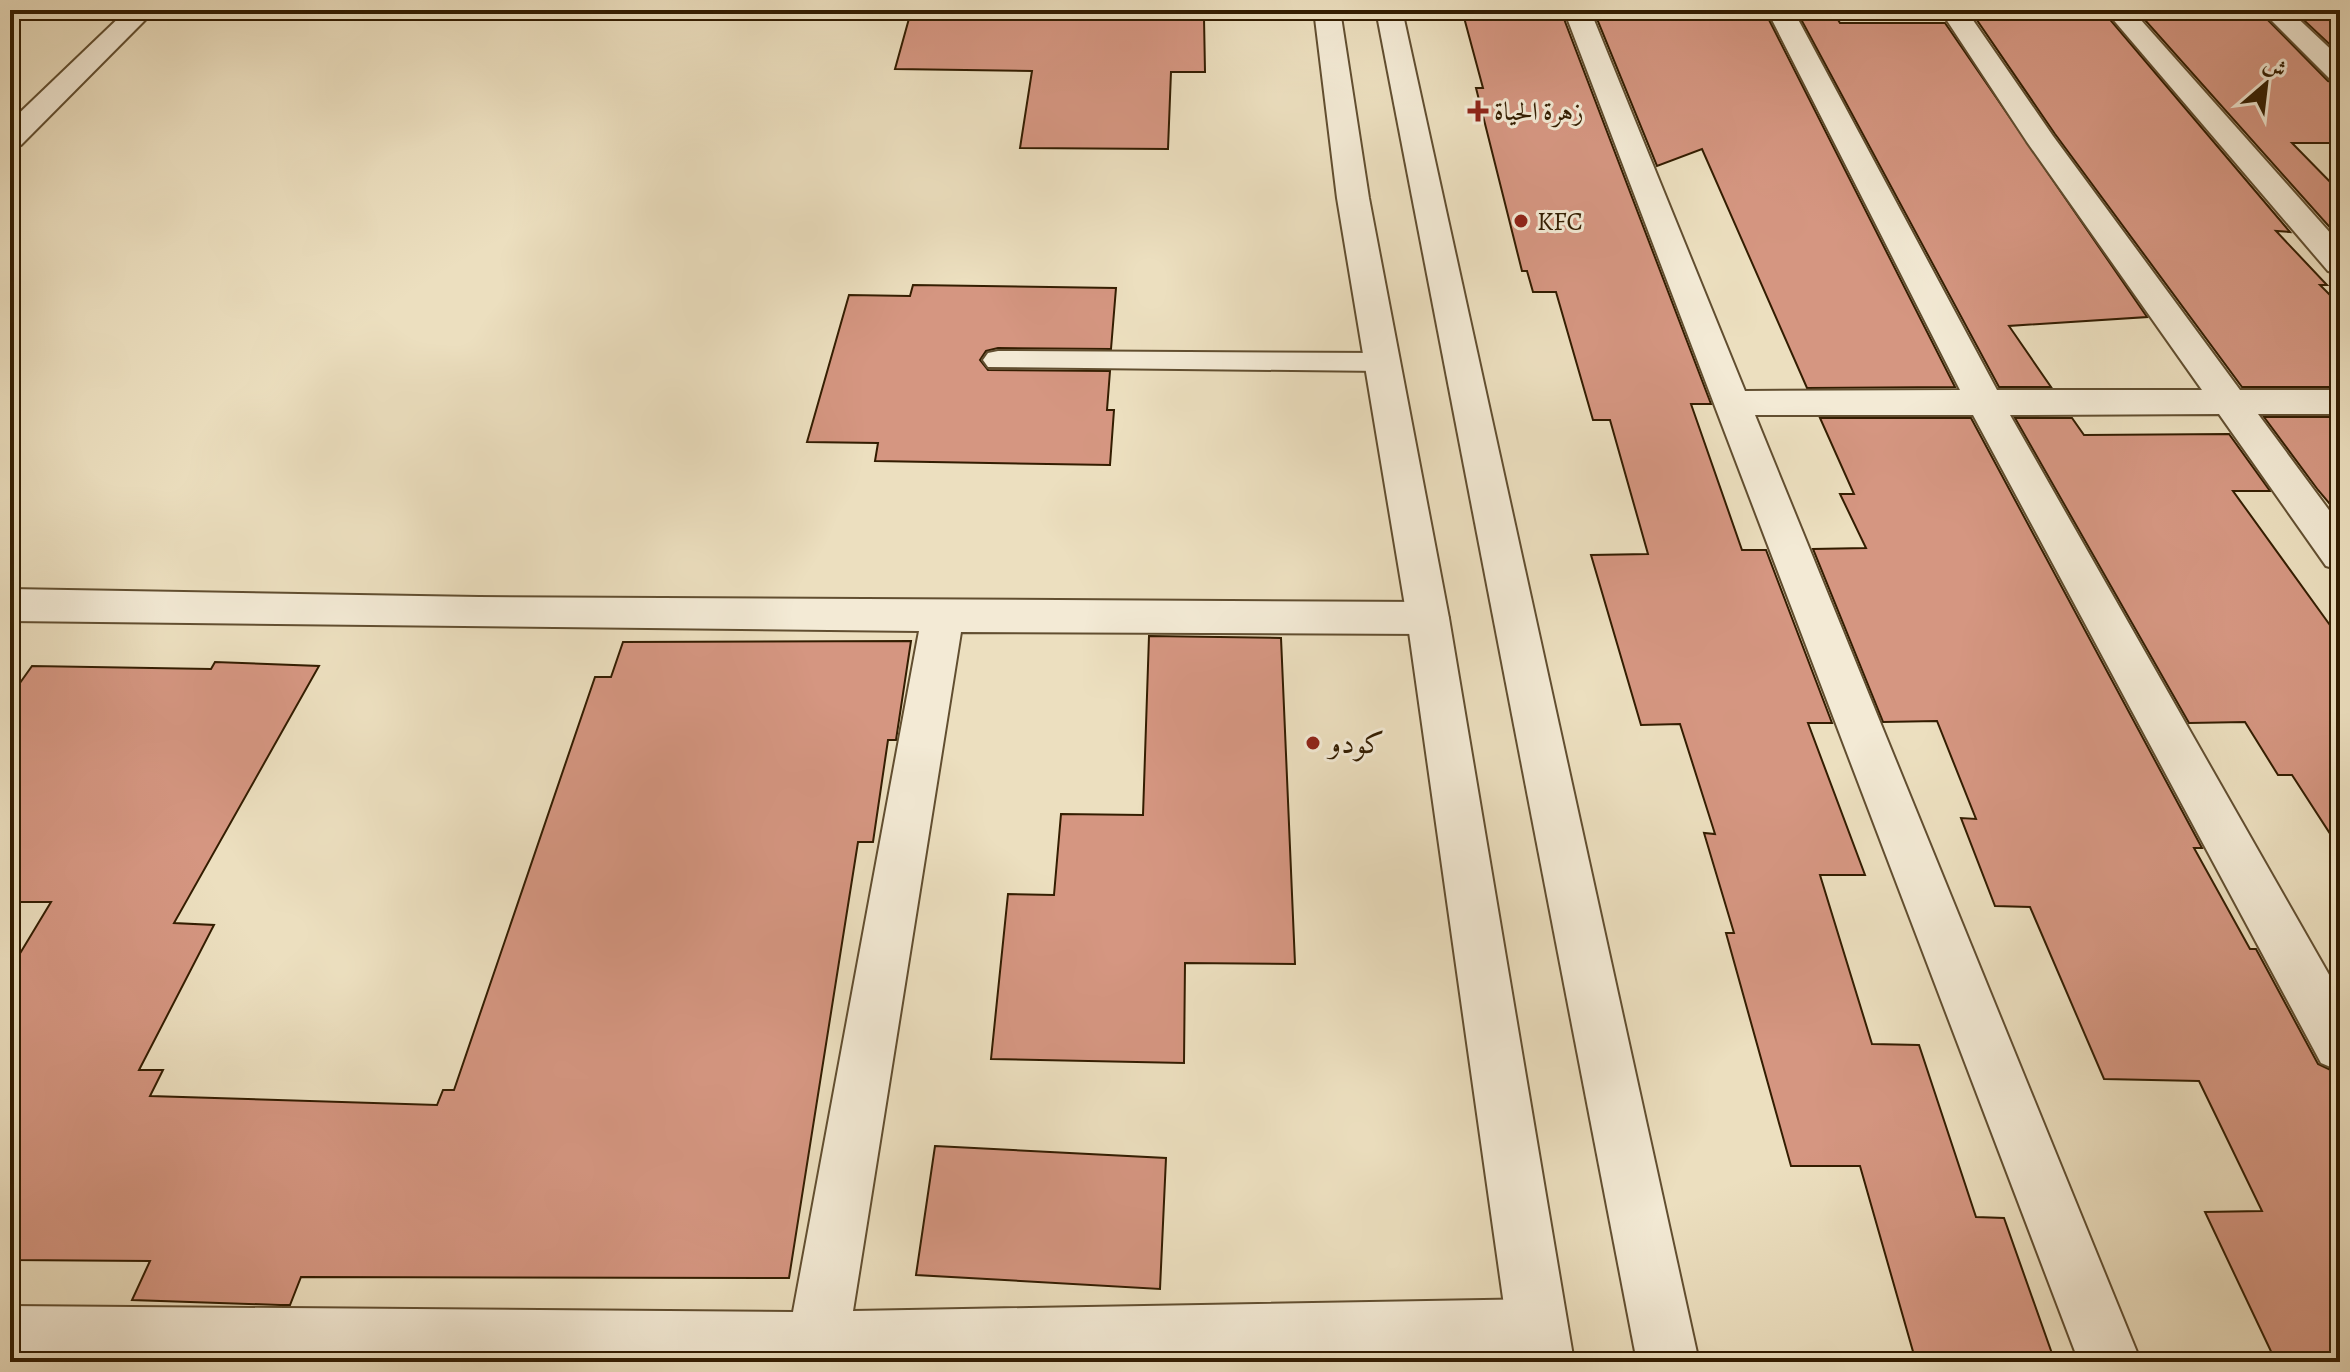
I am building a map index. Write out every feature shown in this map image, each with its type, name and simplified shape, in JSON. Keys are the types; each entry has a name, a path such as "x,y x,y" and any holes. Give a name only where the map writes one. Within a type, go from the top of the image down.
{"street":[{"path":"10,139 142,10"},
{"path":"10,1336 329,1351 740,1352 818,1340 1096,1350 1541,1345 1428,618 1353,198 1327,10"},
{"path":"1389,10 1668,1362"},
{"path":"1577,10 1729,403 2110,1362"},
{"path":"1780,10 1986,405 2340,1045"},
{"path":"1953,10 2042,142 2340,555"},
{"path":"2118,10 2340,264"},
{"path":"2274,10 2340,73"},
{"path":"1729,403 2233,405 2340,402"},
{"path":"10,605 1428,618"},
{"path":"818,1340 943,615"}],"lane":[{"path":"998,360 1382,362"}],"building":[{"path":"1462,10 1531,10 1534,19 1564,19 1711,404 1691,404 1742,550 1766,550 1832,723 1808,723 1865,875 1820,875 1872,1044 1919,1045 1976,1217 2004,1218 2055,1362 1916,1362 1860,1166 1791,1166 1726,933 1734,933 1704,833 1715,834 1680,724 1641,725 1591,555 1648,554 1610,420 1593,420 1556,292 1533,292 1527,271 1522,271 1476,88 1483,88"},
{"path":"1637,10 1764,10 1955,387 1807,388 1702,149 1657,166 1597,19 1642,19"},
{"path":"1796,10 1833,12 1840,23 1945,23 2147,317 2009,326 2051,387 1999,387"},
{"path":"1970,10 2102,10 2290,232 2276,231 2327,285 2320,285 2340,305 2340,387 2242,387 2055,134"},
{"path":"2136,10 2258,10 2328,81 2340,84 2340,143 2292,143 2340,192 2340,232 2334,232"},
{"path":"2293,10 2340,10 2340,54"},
{"path":"910,15 1204,18 1205,72 1171,72 1168,149 1020,148 1032,71 895,69"},
{"path":"913,285 1116,288 1111,349 998,348 986,351 980,360 988,370 1110,371 1107,410 1114,410 1110,465 875,461 878,443 807,442 849,295 910,296"},
{"path":"2264,417 2340,417 2340,516 2318,490"},
{"path":"1820,418 1971,418 2202,848 2194,848 2250,949 2256,949 2318,1064 2337,1073 2340,1362 2276,1362 2205,1212 2262,1211 2199,1081 2104,1079 2030,907 1995,906 1961,818 1976,819 1937,721 1883,722 1813,549 1866,548 1840,494 1854,494"},
{"path":"2015,418 2072,418 2084,435 2229,434 2270,491 2233,491 2340,639 2340,849 2292,775 2278,775 2245,722 2189,723"},
{"path":"1149,636 1281,638 1295,964 1185,963 1184,1063 991,1059 1008,894 1054,895 1061,814 1143,815"},
{"path":"911,641 896,740 888,740 873,842 858,842 789,1278 301,1277 290,1305 280,1305 132,1300 150,1261 10,1260 10,970 51,902 10,902 10,697 32,666 211,669 215,662 319,666 174,923 214,925 139,1070 163,1070 150,1096 437,1105 443,1090 454,1090 595,677 611,677 623,642"},
{"path":"935,1146 1166,1158 1160,1289 916,1275"}],"place":[{"name":"زهرة الحياة","path":"1478,111"},
{"name":"KFC","path":"1521,221"},
{"name":"كودو","path":"1313,743"}]}
